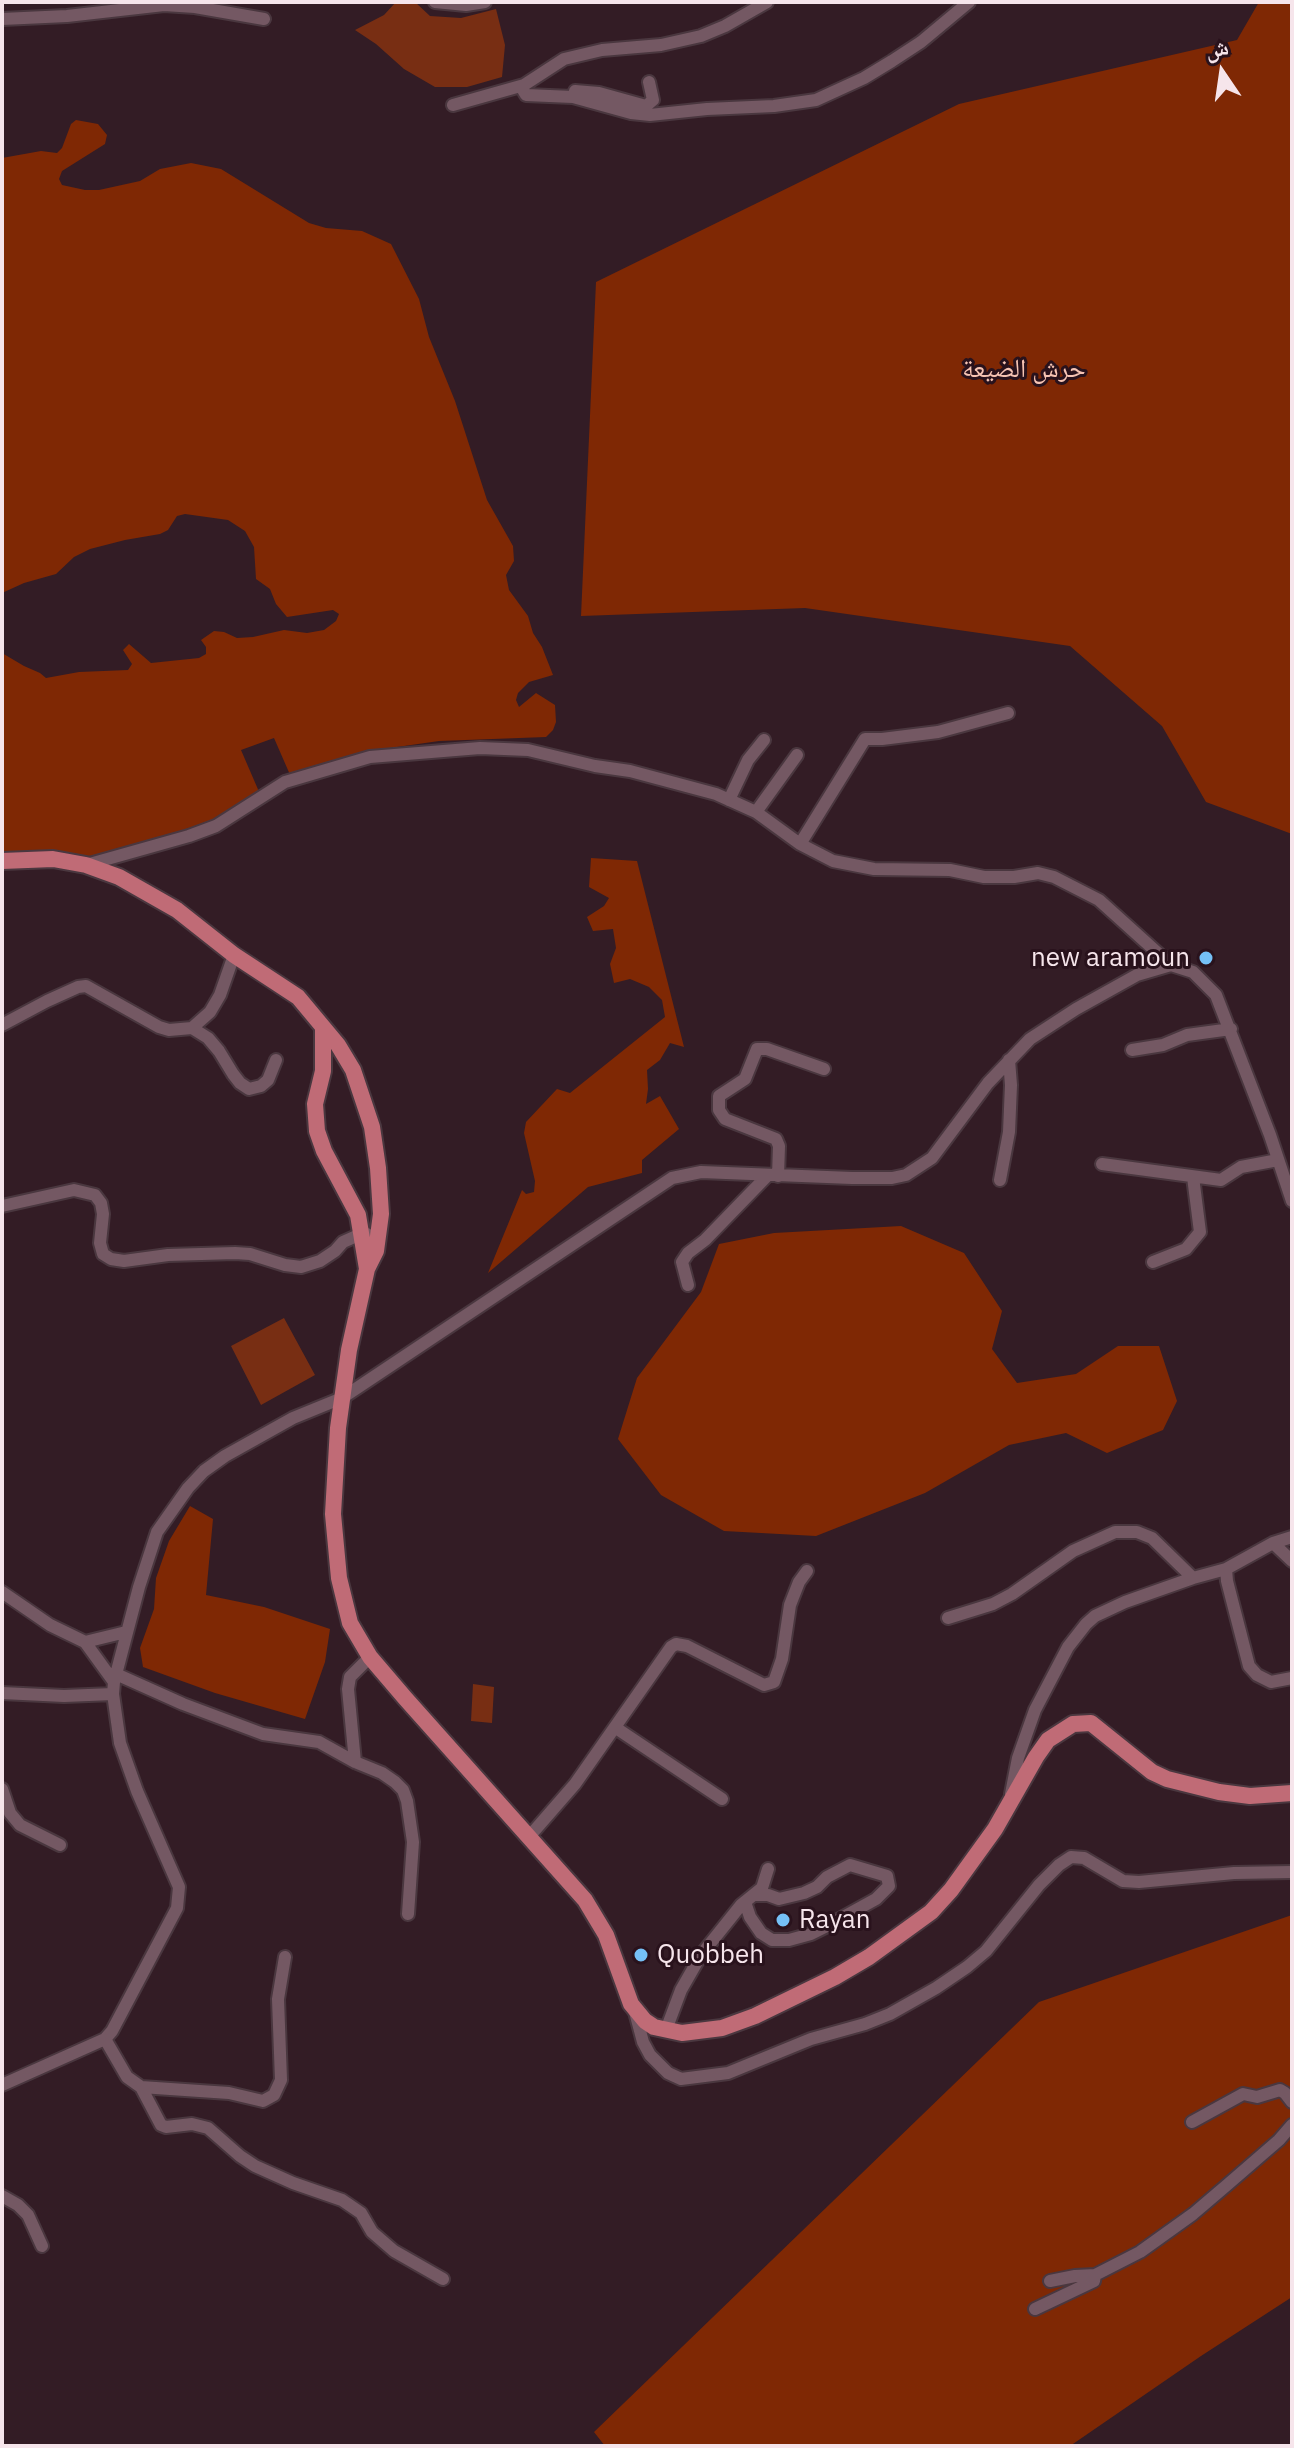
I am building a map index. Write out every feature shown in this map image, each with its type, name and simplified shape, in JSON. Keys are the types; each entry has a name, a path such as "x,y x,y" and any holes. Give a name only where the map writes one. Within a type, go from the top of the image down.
{"main road":[{"path":"2,861 53,859 86,865 119,877 177,910 234,955 298,997 338,1045 353,1070 376,1151 381,1214 370,1234 367,1269 349,1350 338,1428 333,1514 337,1564 350,1623 370,1657 593,1911 606,1935 635,2012 654,2027 682,2033 722,2028 755,2016 869,1957 931,1912 951,1890 995,1829 1048,1740 1063,1729 1082,1722 1091,1723 1152,1772 1167,1779 1250,1796 1292,1793"},
{"path":"323,1029 323,1071 315,1104 317,1131 324,1151 370,1234"},
{"path":"358,1215 381,1214"}],"street":[{"path":"435,2 466,5 485,2"},
{"path":"453,105 524,85 564,59 701,36 767,2"},
{"path":"524,85 526,95 581,99 650,115 816,100 892,61 921,42 969,2"},
{"path":"2,19 67,16 164,5 264,19"},
{"path":"553,95 566,91 590,92 646,106 653,100 649,82"},
{"path":"590,92 604,84"},
{"path":"800,844 865,739 938,732 1008,713"},
{"path":"729,800 748,760 764,740"},
{"path":"86,865 216,826 285,782 337,766 391,754 480,748 528,750 649,776 729,800 756,812 800,844 833,861 874,869 950,870 1001,878 1038,873 1054,877 1099,900 1171,965 1193,972 1216,995 1292,1201"},
{"path":"756,812 797,755"},
{"path":"2,1025 47,1001 86,986 159,1027 169,1030 192,1028 215,1004 234,955"},
{"path":"2,2085 105,2039 171,1921 180,1898 179,1887 126,1761 117,1727 114,1683 126,1632 157,1532 204,1471 263,1434 342,1398 672,1178 701,1172 852,1178 906,1175 932,1158 979,1095 1030,1039 1137,975 1171,965"},
{"path":"192,1028 208,1038 240,1083 249,1089 261,1086 268,1080 276,1060"},
{"path":"1132,1050 1163,1045 1203,1032 1231,1029"},
{"path":"688,1285 682,1262 772,1176 779,1146 776,1139 725,1119 719,1110 719,1096 745,1079 757,1049 767,1049 824,1069"},
{"path":"1000,1180 1009,1132 1009,1060"},
{"path":"1102,1164 1221,1180 1241,1167 1278,1160"},
{"path":"1153,1262 1186,1249 1200,1232 1193,1177"},
{"path":"2,1206 74,1190 95,1195 101,1203 103,1214 100,1243 103,1254 124,1261 168,1255 235,1253 301,1267 320,1261 343,1242 370,1234"},
{"path":"948,1618 993,1604 1073,1551 1115,1532 1137,1532 1152,1538 1193,1578"},
{"path":"1011,1798 1018,1758 1035,1710 1077,1633 1095,1616 1193,1578 1226,1569 1273,1543 1292,1537"},
{"path":"1273,1543 1292,1561"},
{"path":"1226,1569 1249,1666 1257,1675 1271,1682 1292,1678"},
{"path":"528,1838 575,1784 667,1652 676,1644 687,1646 764,1685 774,1682 782,1659 790,1605 807,1571"},
{"path":"2,1592 50,1625 85,1642 114,1683"},
{"path":"85,1642 126,1632"},
{"path":"355,1762 348,1689 350,1677 370,1657"},
{"path":"2,1693 64,1696 114,1683 183,1704 263,1734 319,1742 382,1773 403,1790 407,1801 413,1842 408,1914"},
{"path":"616,1728 722,1799"},
{"path":"2,1789 10,1813 20,1825 60,1845"},
{"path":"635,2012 650,2055 668,2073 681,2079 728,2073 793,2049 811,2039 890,2014 936,1988 986,1951 1039,1885 1071,1857 1084,1858 1123,1881 1292,1872"},
{"path":"850,1865 887,1876 889,1886 876,1899 827,1926 789,1940 772,1940 761,1933 750,1917 750,1899 768,1895 779,1899 804,1893 850,1865"},
{"path":"666,2030 681,1990 701,1955 728,1919 762,1888 768,1869"},
{"path":"141,2087 229,2093 263,2101 274,2095 281,2080 278,1999 285,1957"},
{"path":"105,2039 127,2077 141,2087 161,2125 201,2125 255,2166 342,2200 361,2213 372,2232 394,2251 443,2279"},
{"path":"1192,2122 1243,2094 1257,2097 1280,2090 1292,2102"},
{"path":"1050,2281 1095,2275 1140,2252 1244,2171 1292,2125"},
{"path":"2,2196 28,2215 42,2246"},
{"path":"1035,2309 1094,2281 1095,2275"}],"shaded area":[{"path":"396,2 415,2 430,16 461,18 496,9 505,45 502,77 467,87 435,87 404,69 355,30 384,15"},
{"path":"284,1318 315,1375 261,1405 231,1346"},
{"path":"473,1684 494,1687 492,1723 471,1721"}],"green space":[{"name":"حرش الضيعة","path":"1259,2 1292,2 1292,834 1206,802 1162,726 1070,646 805,608 581,616 596,282 959,104 1237,40"},
{"path":"76,120 98,124 107,135 105,144 62,171 59,179 62,185 99,190 140,181 160,169 191,163 221,169 309,223 326,228 362,231 391,244 419,299 429,337 455,401 487,500 513,546 514,561 506,575 509,590 528,616 553,675 529,682 518,693 516,700 519,707 536,693 555,705 556,722 546,737 439,741 362,752 291,777 274,738 241,750 260,794 189,835 93,860 2,860 2,653 46,678 79,672 128,670 132,664 123,650 129,644 151,663 199,658 206,654 201,640 214,631 237,638 284,630 307,633 324,630 336,621 339,614 333,610 287,617 276,604 270,589 256,579 254,547 245,531 228,520 185,514 177,516 168,530 160,534 90,549 74,557 56,574 2,593 2,158 41,151 57,153"},
{"path":"591,858 637,861 684,1047 670,1043 660,1060 647,1070 646,1104 660,1096 679,1129 642,1160 642,1173 588,1187 488,1273 522,1190 526,1194 534,1192 535,1181 524,1133 526,1122 557,1089 570,1093 665,1017 662,1000 649,987 630,979 614,983 610,964 616,948 613,929 593,931 587,917 604,906 609,898 589,887"},
{"path":"901,1226 964,1253 1002,1311 992,1349 1017,1383 1076,1374 1118,1346 1159,1346 1177,1401 1163,1430 1107,1453 1066,1433 1009,1445 925,1493 816,1536 724,1531 661,1495 618,1439 637,1378 701,1292 719,1244 774,1233"},
{"path":"190,1506 213,1519 206,1595 264,1607 330,1629 325,1662 305,1719 215,1693 143,1667 140,1648 154,1609 156,1578 169,1541"},
{"path":"1292,1915 1292,2297 1070,2446 605,2446 594,2432 1039,2002"}],"place":[{"name":"new aramoun","path":"1206,958"},
{"name":"Rayan","path":"783,1920"},
{"name":"Quobbeh","path":"641,1955"}]}
